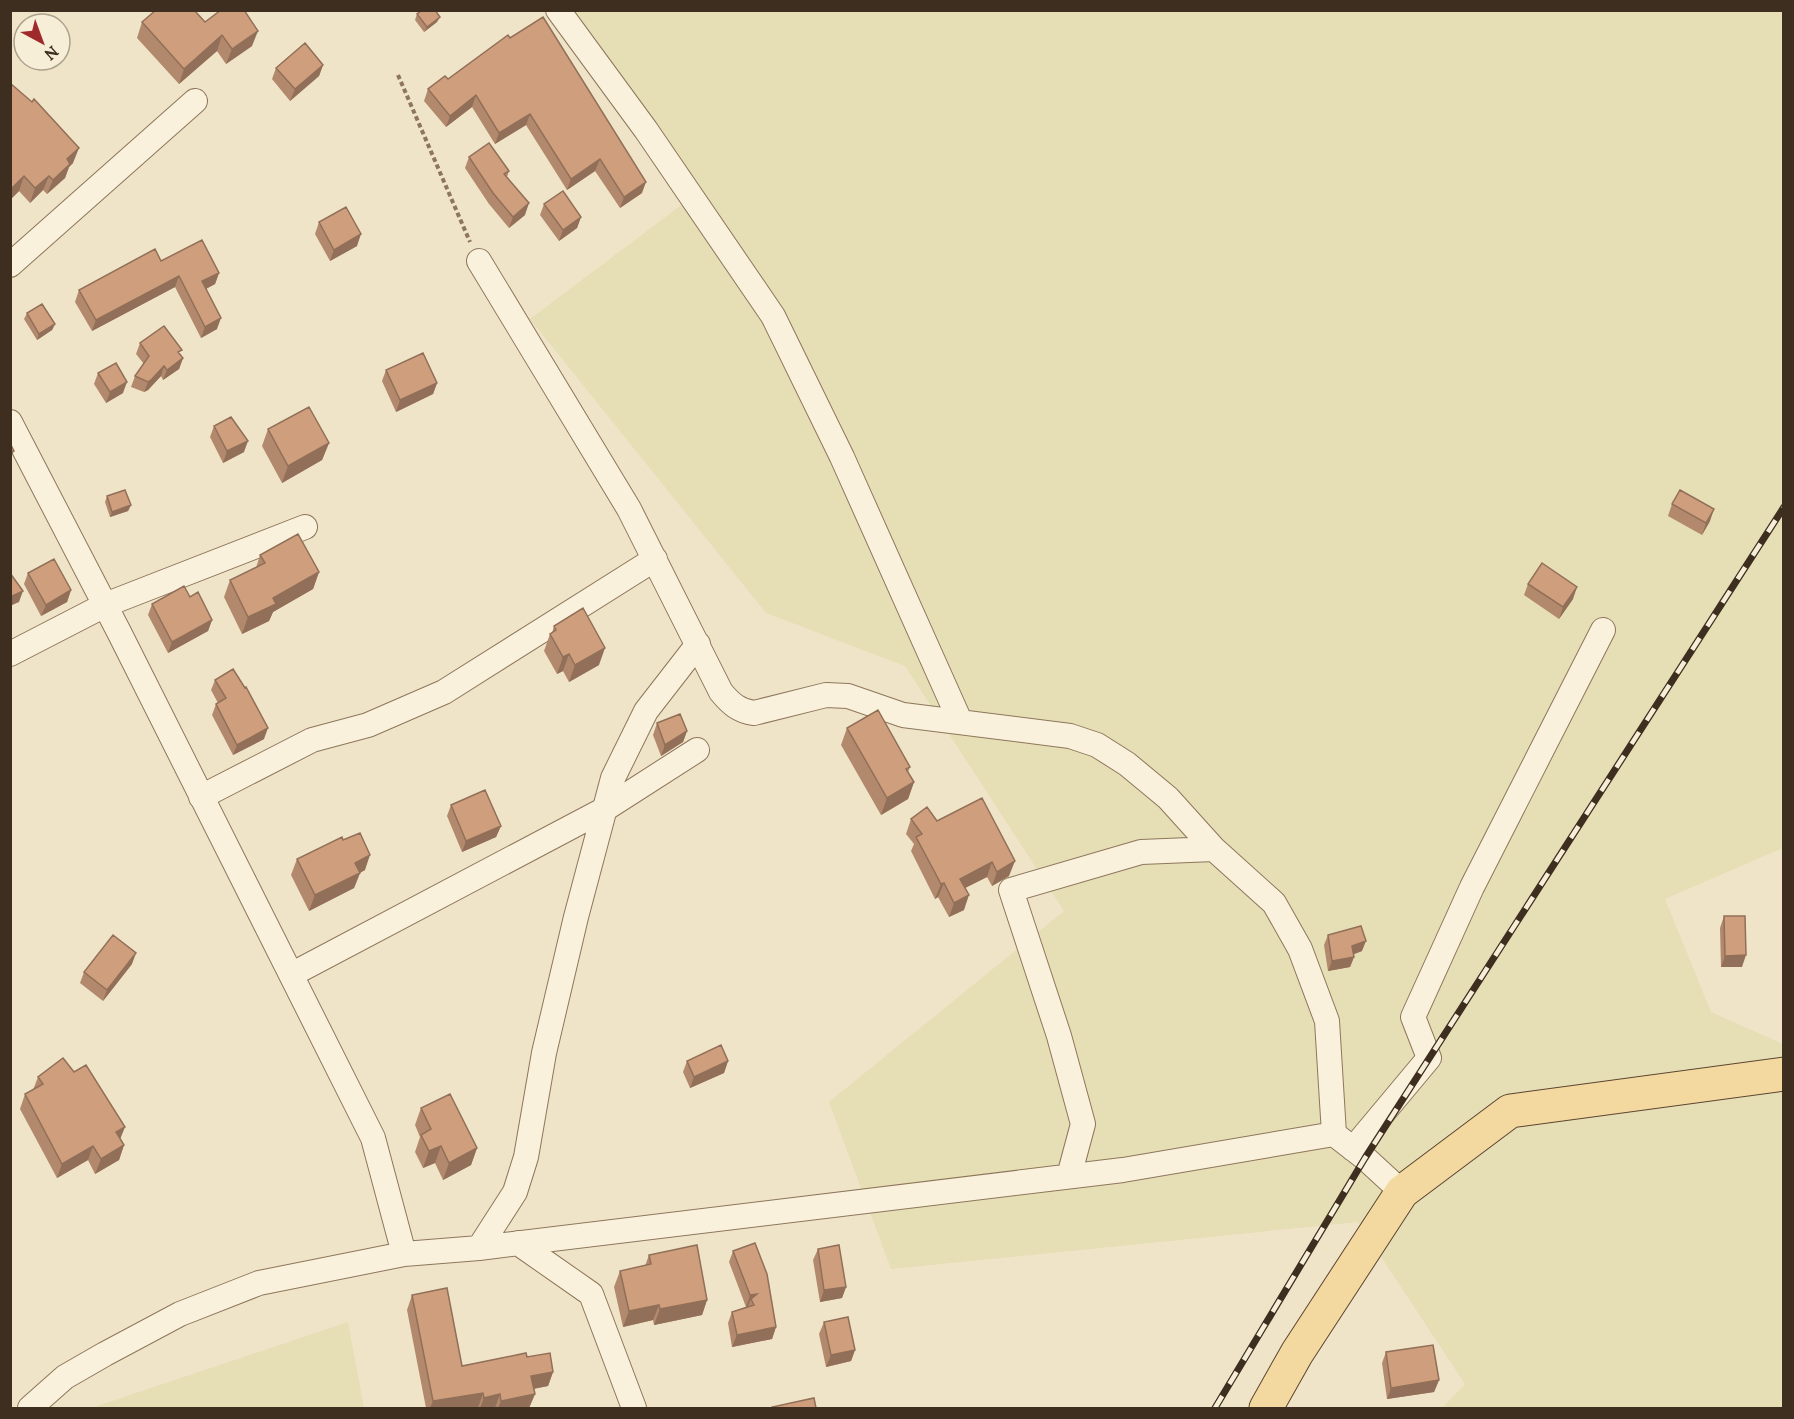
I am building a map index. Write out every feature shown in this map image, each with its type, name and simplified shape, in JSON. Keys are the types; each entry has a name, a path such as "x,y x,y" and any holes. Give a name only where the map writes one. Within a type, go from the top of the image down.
{"main road":[{"path":"1266,1408 1297,1353 1402,1192 1510,1111 1784,1074"}],"street":[{"path":"558,10 646,130 773,316 842,458 960,721"},
{"path":"10,266 195,101"},
{"path":"479,261 629,508 730,704 743,712 754,713 826,695 848,696 903,715 1070,736 1097,744 1127,764 1168,798 1214,849 1274,903 1300,949 1327,1021 1335,1134 1402,1192"},
{"path":"10,422 105,605 373,1138 404,1254"},
{"path":"10,654 105,605 305,527"},
{"path":"201,797 312,740 368,725 444,692 655,559"},
{"path":"1353,1149 1429,1058 1413,1017 1472,887 1603,630"},
{"path":"480,1248 515,1192 526,1157 544,1053 576,917 613,778 646,711 698,644"},
{"path":"302,969 605,809 697,750"},
{"path":"1069,1176 1083,1124 1059,1036 1011,890 1141,852 1214,849"},
{"path":"30,1408 65,1377 105,1354 180,1314 259,1283 404,1254 480,1248 1123,1170 1335,1134"},
{"path":"518,1243 591,1294 634,1408"}],"path":[{"path":"398,75 479,261"}],"shaded area":[{"path":"557,11 1783,11 1783,848 1665,899 1711,1012 1783,1044 1783,1408 1442,1408 1465,1384 1358,1222 891,1269 829,1102 1064,911 905,666 766,613 530,319 696,194"},
{"path":"348,1322 364,1408 98,1408 97,1406"}],"building":[{"path":"156,10 194,10 205,22 221,10 244,10 258,31 232,49 222,35 184,69 142,22"},
{"path":"422,10 435,10 440,17 427,27 417,14"},
{"path":"543,17 646,182 624,197 600,159 571,179 530,114 499,133 476,95 450,116 428,89 445,76 448,79 508,35 510,38"},
{"path":"305,43 323,65 295,89 276,68"},
{"path":"10,83 32,102 34,99 79,148 67,159 70,164 53,180 49,176 35,188 24,176 10,190"},
{"path":"489,143 509,171 504,174 529,203 513,217 493,193 469,157"},
{"path":"563,191 581,217 563,230 544,204"},
{"path":"346,207 361,234 334,250 319,222"},
{"path":"202,240 219,273 202,281 221,318 205,327 179,276 96,320 79,290 155,249 161,261"},
{"path":"42,304 55,324 39,334 27,313"},
{"path":"164,326 182,350 178,352 183,358 167,370 164,366 148,382 135,376 149,356 140,343"},
{"path":"423,353 437,383 400,400 386,370"},
{"path":"116,363 127,382 110,392 98,373"},
{"path":"309,407 329,443 288,466 268,429"},
{"path":"231,417 248,441 227,451 214,426"},
{"path":"125,490 131,505 112,512 107,496"},
{"path":"1680,490 1714,509 1706,523 1672,504"},
{"path":"298,534 319,572 273,598 276,604 248,617 230,580 265,563 260,555"},
{"path":"54,559 71,590 46,605 28,573"},
{"path":"1542,563 1577,587 1563,607 1528,584"},
{"path":"10,573 23,591 10,597"},
{"path":"184,586 190,597 198,592 212,620 172,642 152,604"},
{"path":"583,608 605,648 575,665 569,654 563,657 550,634 556,630 554,626"},
{"path":"233,669 246,687 268,728 237,745 216,704 226,698 215,680"},
{"path":"878,710 910,767 906,769 914,782 887,798 847,728"},
{"path":"680,714 687,731 665,745 657,723"},
{"path":"485,790 501,826 466,841 451,805"},
{"path":"982,798 1015,861 997,872 992,862 960,879 969,895 954,903 916,837 922,834 911,819 927,807 937,821"},
{"path":"360,833 370,855 355,863 360,873 315,895 297,859 342,837 343,840"},
{"path":"1724,916 1745,916 1746,955 1725,956"},
{"path":"1361,926 1366,941 1352,946 1354,957 1332,961 1328,935"},
{"path":"113,935 136,953 107,990 84,972"},
{"path":"721,1045 728,1061 694,1077 687,1061"},
{"path":"63,1058 74,1072 86,1065 125,1127 116,1132 124,1145 101,1159 93,1146 62,1164 25,1094 43,1084 38,1077"},
{"path":"450,1094 477,1148 449,1163 441,1146 429,1151 421,1135 431,1129 421,1108"},
{"path":"755,1243 767,1274 776,1327 737,1335 732,1312 754,1305 751,1299 757,1294 750,1295 733,1251"},
{"path":"697,1245 707,1300 660,1309 659,1305 629,1311 620,1271 651,1264 649,1255"},
{"path":"839,1245 846,1287 824,1290 818,1249"},
{"path":"447,1288 462,1366 526,1353 527,1357 550,1353 553,1372 531,1376 535,1394 501,1401 500,1394 484,1398 483,1393 433,1401 412,1295"},
{"path":"848,1317 855,1350 831,1355 824,1322"},
{"path":"1433,1345 1439,1380 1391,1388 1386,1352"},
{"path":"814,1398 816,1408 772,1408 772,1407"}],"railway":[{"path":"1215,1408 1365,1158 1784,507"}]}
